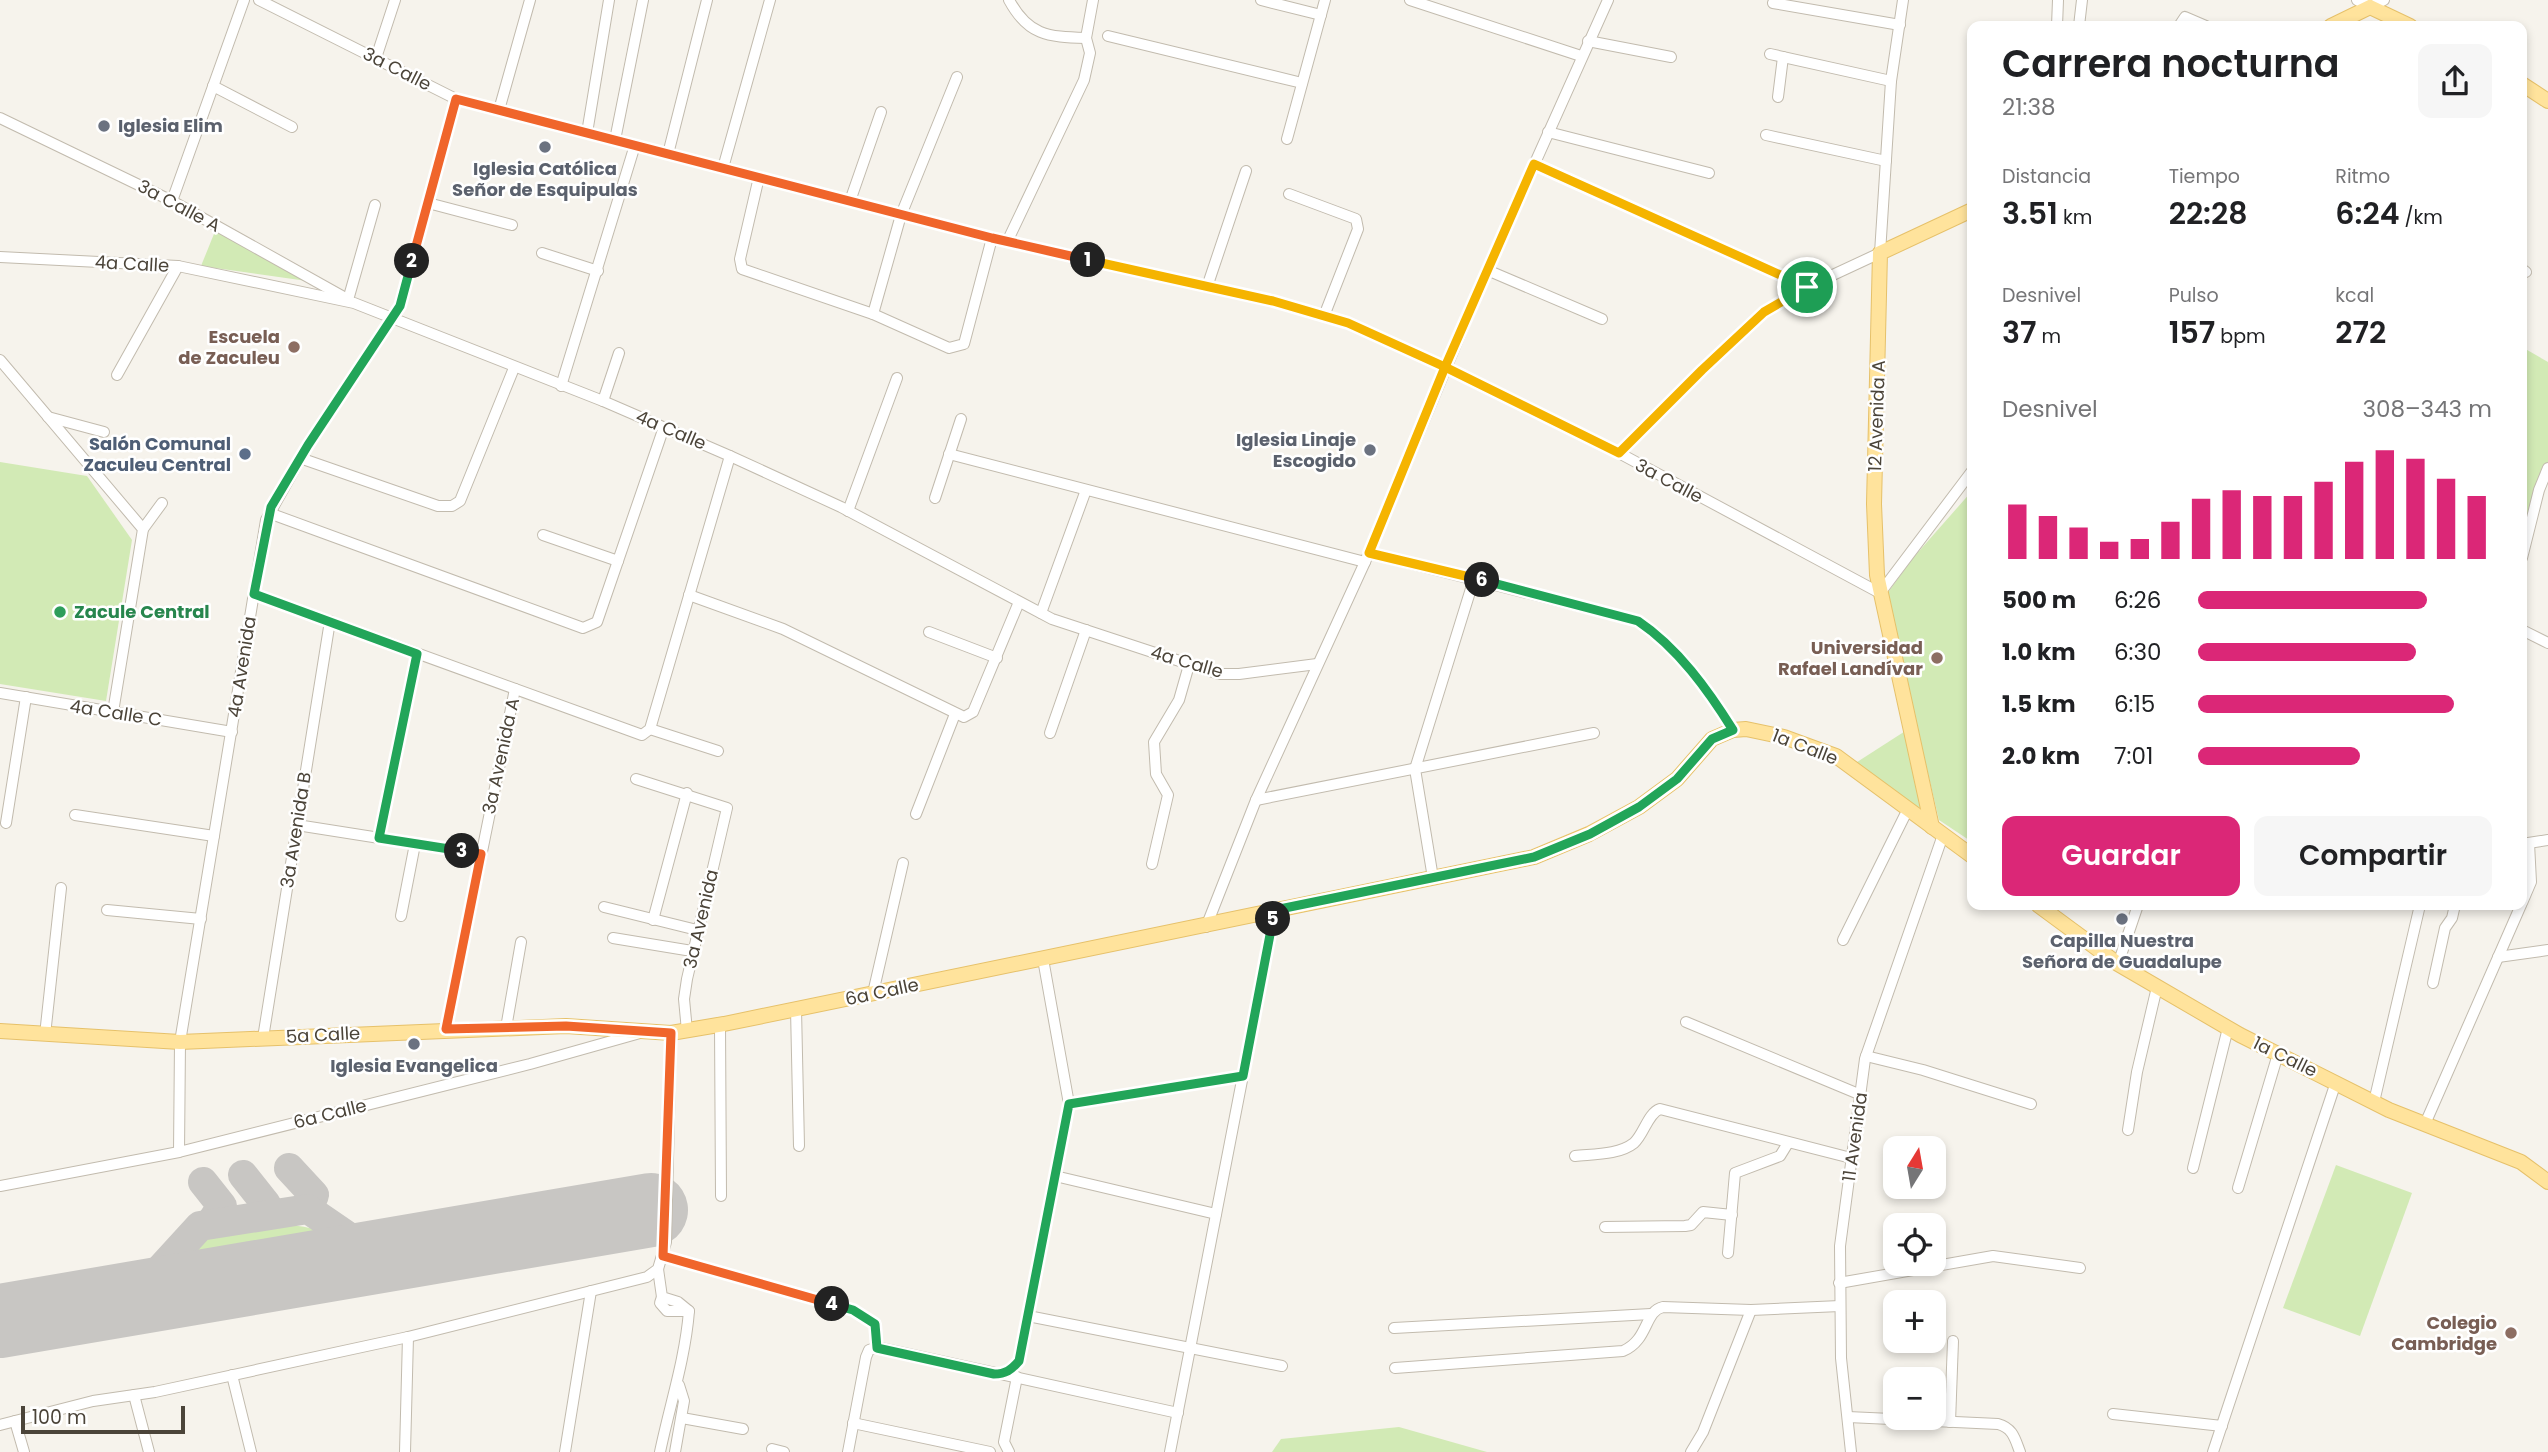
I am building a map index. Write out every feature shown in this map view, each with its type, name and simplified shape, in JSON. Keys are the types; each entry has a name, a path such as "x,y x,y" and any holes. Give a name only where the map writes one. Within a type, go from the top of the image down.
{"main road":[{"path":"2338,21 2370,2 2402,21"},
{"path":"2527,89 2548,101"},
{"path":"1880,253 1967,212"},
{"name":"12 Avenida A","path":"1880,253 1874,504 1880,593 1937,831"},
{"name":"1a Calle","path":"1733,730 1762,732 1836,756 1967,852"},
{"name":"6a Calle","path":"646,1031 671,1033 720,1025 1206,927 1275,910 1534,857 1590,834 1660,793 1712,739 1733,730"},
{"name":"1a Calle","path":"2045,910 2118,964 2228,1028 2374,1102 2521,1162 2544,1176"},
{"name":"5a Calle","path":"0,1031 180,1042 566,1026 646,1031"}],"street":[{"path":"172,201 244,0"},
{"name":"3a Calle","path":"261,0 456,99 1007,242 1208,286 1348,323 1445,367 1619,453 1880,593"},
{"path":"376,58 395,0"},
{"path":"499,110 530,0"},
{"path":"587,133 609,0"},
{"path":"615,140 643,0"},
{"path":"668,154 707,0"},
{"path":"723,168 770,0"},
{"path":"1009,0 1019,18 1031,29 1086,38"},
{"path":"1007,242 1084,80 1090,53 1086,38 1093,0"},
{"path":"1261,0 1321,15"},
{"path":"1287,139 1325,0"},
{"path":"1410,0 1581,56"},
{"path":"1206,927 1256,800 1367,558 1445,367 1608,0"},
{"name":"12 Avenida A","path":"1880,253 1891,81 1903,0"},
{"path":"2057,21 2058,0"},
{"path":"2080,21 2082,0"},
{"path":"1773,3 1900,25"},
{"path":"1108,36 1302,83"},
{"path":"1588,41 1671,57"},
{"path":"1770,54 1891,81"},
{"path":"1777,97 1783,57"},
{"path":"873,314 901,215 957,77"},
{"path":"213,86 292,127"},
{"name":"4a Avenida","path":"179,1152 180,1042 269,513 300,458 400,306 456,99"},
{"path":"850,201 881,112"},
{"name":"3a Calle A","path":"0,118 172,201 351,301"},
{"path":"1548,132 1709,173"},
{"path":"1766,135 1886,161"},
{"path":"561,386 635,145"},
{"path":"1534,164 1807,287"},
{"path":"1208,286 1246,171"},
{"path":"759,177 740,259 742,269 873,314 949,348 964,344 992,238"},
{"path":"1289,194 1356,219 1358,229 1324,316"},
{"path":"428,203 512,225"},
{"path":"351,301 375,205"},
{"path":"1619,453 1764,312 1807,287 1880,253"},
{"path":"542,254 598,271"},
{"name":"4a Calle","path":"0,257 178,266 351,301 514,368 603,401 730,456 848,511 1041,613 1086,630 1219,674 1317,664"},
{"path":"117,375 178,266"},
{"path":"1487,270 1602,319"},
{"path":"603,401 619,353"},
{"path":"0,360 144,529"},
{"path":"300,458 438,506 452,506 460,501 514,368"},
{"path":"848,511 897,378"},
{"path":"48,417 104,432"},
{"path":"935,498 961,419"},
{"path":"269,513 583,628 597,622 664,427"},
{"path":"950,454 1086,490 1367,558 1474,579 1638,621 1653,631 1691,671 1733,730"},
{"path":"254,594 642,735 650,729 730,456"},
{"path":"2527,538 2539,490 2548,468"},
{"path":"1880,593 1967,478"},
{"path":"1041,613 1086,490"},
{"path":"113,712 144,529 162,503"},
{"path":"543,535 618,561"},
{"path":"1433,878 1415,769 1474,579"},
{"path":"689,595 806,640 964,717 973,712 1019,602"},
{"name":"3a Avenida B","path":"263,1038 330,621"},
{"path":"1050,733 1086,630"},
{"path":"929,632 997,658"},
{"path":"2527,633 2548,643"},
{"path":"379,838 417,654"},
{"path":"1152,864 1168,795 1156,774 1154,742 1179,700 1189,665"},
{"name":"3a Avenida A","path":"446,1029 515,690"},
{"name":"4a Calle C","path":"0,693 232,732"},
{"path":"6,823 26,697"},
{"path":"916,814 955,714"},
{"path":"650,729 718,751"},
{"path":"1256,800 1594,733"},
{"path":"636,779 687,793 653,920"},
{"name":"3a Avenida","path":"687,793 727,808 692,951 685,994 687,1031"},
{"path":"1843,940 1908,809"},
{"path":"75,815 214,836"},
{"path":"297,825 481,854"},
{"name":"11 Avenida","path":"1850,1452 1839,1283 1840,1246 1851,1158 1866,1056 1937,831"},
{"path":"2527,844 2548,840"},
{"path":"401,916 415,844"},
{"path":"2527,852 2531,882 2527,891"},
{"path":"873,993 903,863"},
{"path":"45,1035 61,888"},
{"path":"604,907 697,930"},
{"path":"107,909 201,919"},
{"path":"1170,1452 1275,910"},
{"path":"2118,964 2136,910"},
{"path":"2374,1102 2419,910"},
{"path":"2433,983 2445,928 2454,910"},
{"path":"2425,1124 2518,910"},
{"path":"613,937 692,951"},
{"path":"506,1028 521,942"},
{"path":"2498,957 2548,950"},
{"path":"1004,1374 1019,1361 1069,1104 1043,959"},
{"path":"2128,1130 2137,1072 2157,987"},
{"path":"796,1009 799,1146"},
{"path":"1686,1022 1861,1095"},
{"path":"720,1025 721,1196"},
{"path":"2193,1168 2228,1028"},
{"name":"6a Calle","path":"0,1186 179,1152 580,1051 646,1031"},
{"path":"660,1452 671,1399 679,1385 689,1311 678,1302 663,1297 656,1271 663,1256 671,1033"},
{"path":"2238,1188 2278,1054"},
{"path":"1866,1056 1923,1070 2031,1104"},
{"path":"1069,1104 1243,1076"},
{"path":"2214,1452 2336,1082"},
{"path":"1575,1156 1624,1149 1636,1141 1654,1111 1660,1108 1851,1158"},
{"path":"1728,1253 1735,1173 1780,1156 1788,1143"},
{"path":"1055,1176 1216,1214"},
{"path":"1605,1227 1685,1226 1691,1225 1703,1212 1732,1215"},
{"path":"663,1256 853,1310 875,1324 877,1348"},
{"path":"1839,1283 1993,1256 2080,1268"},
{"path":"0,1425 93,1401 134,1395 408,1338 591,1291 656,1271"},
{"path":"565,1452 591,1291"},
{"path":"1394,1328 1651,1314 1663,1307 1751,1310 1840,1306"},
{"path":"1691,1452 1703,1432 1751,1310"},
{"path":"1395,1368 1623,1350 1634,1346 1643,1335 1651,1314"},
{"path":"1028,1316 1282,1366"},
{"path":"405,1452 408,1338"},
{"path":"1950,1422 1953,1341"},
{"path":"848,1452 866,1357 869,1350 877,1348 1178,1413"},
{"path":"232,1375 251,1452"},
{"path":"1009,1452 1004,1442 1017,1377"},
{"path":"674,1452 684,1401 679,1385"},
{"path":"134,1395 149,1452"},
{"path":"2113,1414 2222,1426"},
{"path":"682,1418 743,1429"},
{"path":"1848,1418 2005,1426 2014,1435 2020,1452"},
{"path":"15,1421 24,1452"},
{"path":"853,1423 990,1452"},
{"path":"772,1449 784,1452"}],"green space":[{"path":"218,224 314,282 201,266"},
{"path":"2527,350 2548,362 2548,474 2527,540"},
{"name":"Zacule Central","path":"0,462 87,476 132,540 106,701 0,684"},
{"name":"Universidad Rafael Landívar","path":"1967,497 1967,839 1939,820 1886,595 1913,558"},
{"path":"1910,728 1928,821 1854,764"},
{"path":"2336,1165 2412,1193 2360,1336 2283,1308"},
{"path":"283,1225 307,1227 320,1232 337,1247 335,1252 180,1275 179,1261 187,1250 200,1242 235,1232"},
{"path":"1399,1427 1487,1452 1272,1452 1281,1439"}],"taxiway":[{"path":"289,1168 314,1195 308,1209"},
{"path":"243,1175 266,1204 260,1216"},
{"path":"203,1182 222,1206 210,1224"},
{"path":"134,1298 200,1226 308,1209 378,1257"}],"runway":[{"path":"0,1321 651,1210"}],"place":[{"name":"Iglesia Elim","path":"104,126"},
{"name":"Iglesia Católica Señor de Esquipulas","path":"545,147"},
{"name":"Escuela de Zaculeu","path":"294,347"},
{"name":"Iglesia Linaje Escogido","path":"1370,450"},
{"name":"Salón Comunal Zaculeu Central","path":"245,454"},
{"name":"Zacule Central","path":"60,612"},
{"name":"Universidad Rafael Landívar","path":"1937,658"},
{"name":"Capilla Nuestra Señora de Guadalupe","path":"2122,919"},
{"name":"Iglesia Evangelica","path":"414,1044"},
{"name":"Colegio Cambridge","path":"2511,1333"}],"route":[{"path":"1807,287 1534,164 1445,367 1369,553 1638,621 1653,631 1691,671 1733,730 1712,739 1677,779 1639,807 1590,834 1534,857 1275,910 1243,1076 1069,1104 1019,1361 1004,1374 877,1348 875,1324 853,1310 663,1256 666,1242 671,1033 566,1026 446,1029 481,854 379,838 417,654 254,594 266,520 271,507 308,445 400,306 456,99 992,238 1273,301 1348,323 1445,367 1619,453 1764,312 1807,287"}]}
